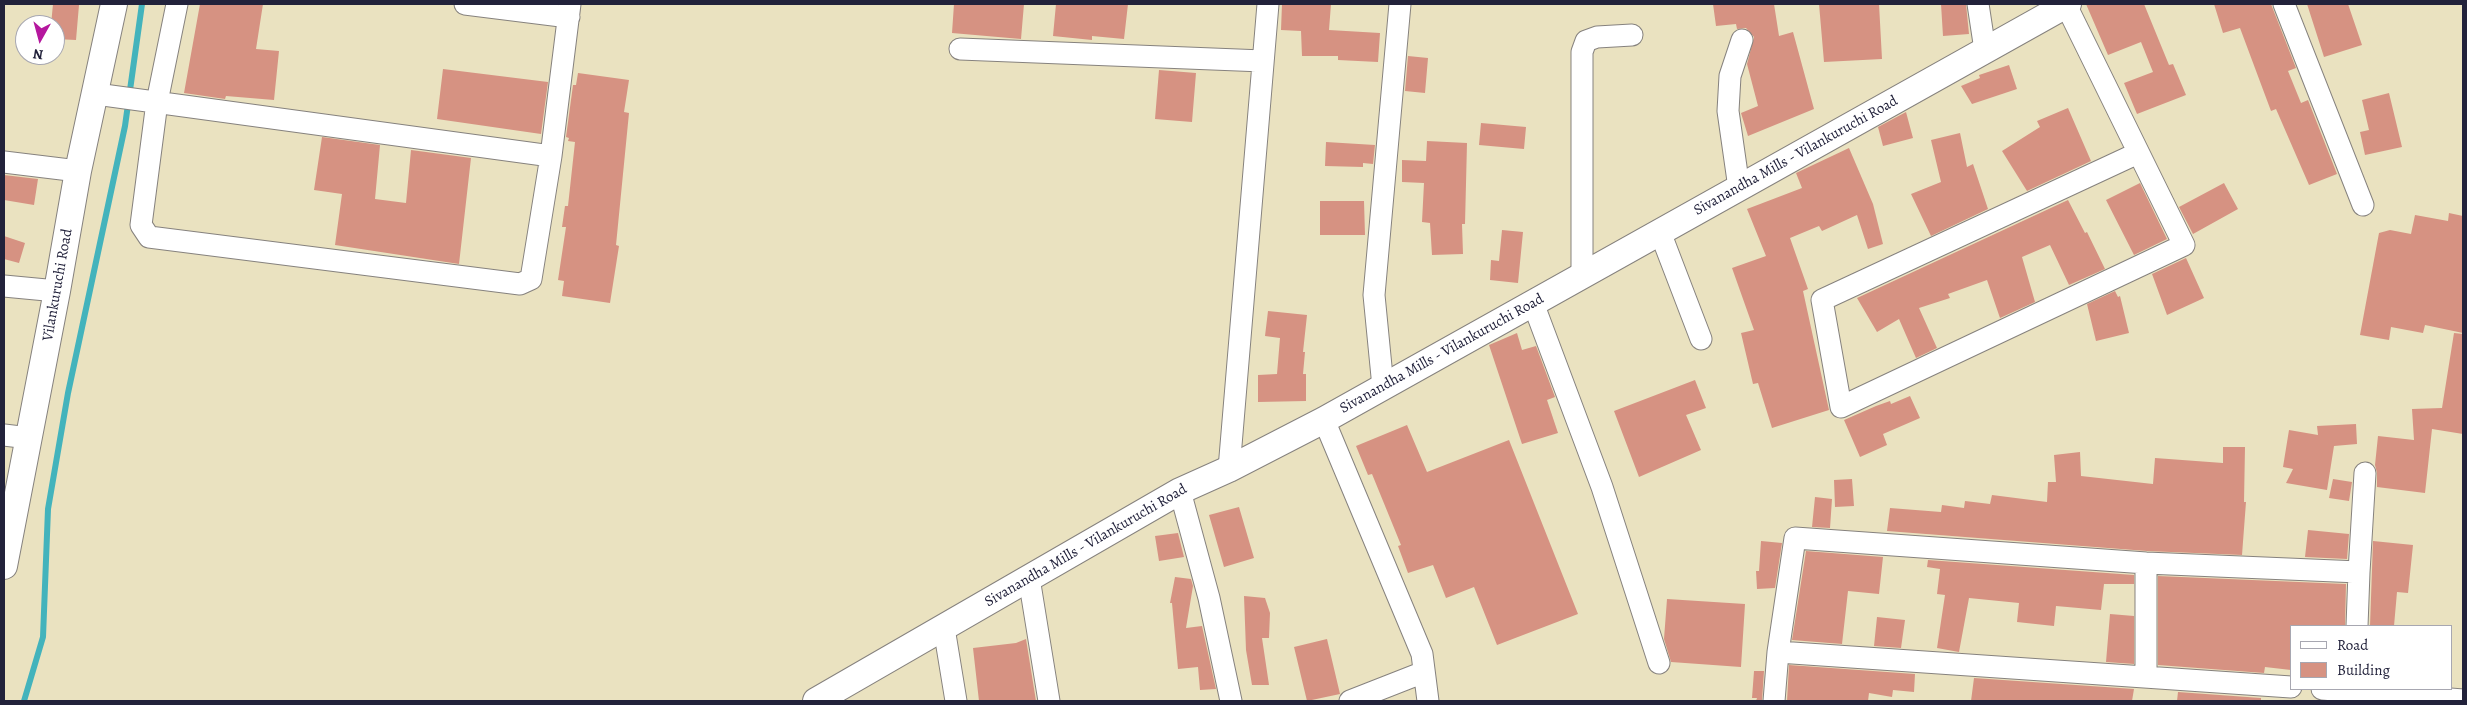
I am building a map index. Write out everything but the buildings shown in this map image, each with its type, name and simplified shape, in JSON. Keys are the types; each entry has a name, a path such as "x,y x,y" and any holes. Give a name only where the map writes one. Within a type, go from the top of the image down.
{"main road":[{"name":"Vilankuruchi Road","path":"4,566 16,436 58,291 78,171 114,4"},
{"name":"Sivanandha Mills - Vilankuruchi Road","path":"816,701 1180,491 1229,469 1324,420 2067,4"}],"street":[{"path":"177,4 151,101 141,226 149,237 520,284 530,279 551,156 570,10 466,4"},
{"path":"1229,469 1268,4"},
{"path":"1383,387 1374,295 1400,4"},
{"path":"1978,4 1985,50"},
{"path":"2067,4 2184,245 1841,407 1822,300 2138,153"},
{"path":"2284,4 2363,205"},
{"path":"1582,276 1582,52 1586,41 1597,37 1632,35"},
{"path":"1740,188 1728,111 1730,76 1742,40"},
{"path":"960,49 1263,60"},
{"path":"96,94 551,156"},
{"path":"4,162 78,171"},
{"path":"1660,232 1701,339"},
{"path":"4,286 58,291"},
{"path":"1532,303 1602,487 1659,663"},
{"path":"1324,420 1422,654 1428,701"},
{"path":"2357,625 2364,473"},
{"path":"1180,491 1209,598 1231,701"},
{"path":"1774,701 1778,652 1795,538 2146,563 2359,572"},
{"path":"2146,563 2146,676"},
{"path":"1030,578 1049,701"},
{"path":"944,628 956,701"},
{"path":"1778,652 2290,687"},
{"path":"1350,701 1424,672"},
{"path":"2355,690 2463,700"}],"waterway":[{"path":"24,701 43,637 48,509 68,393 125,126 142,4"}]}
